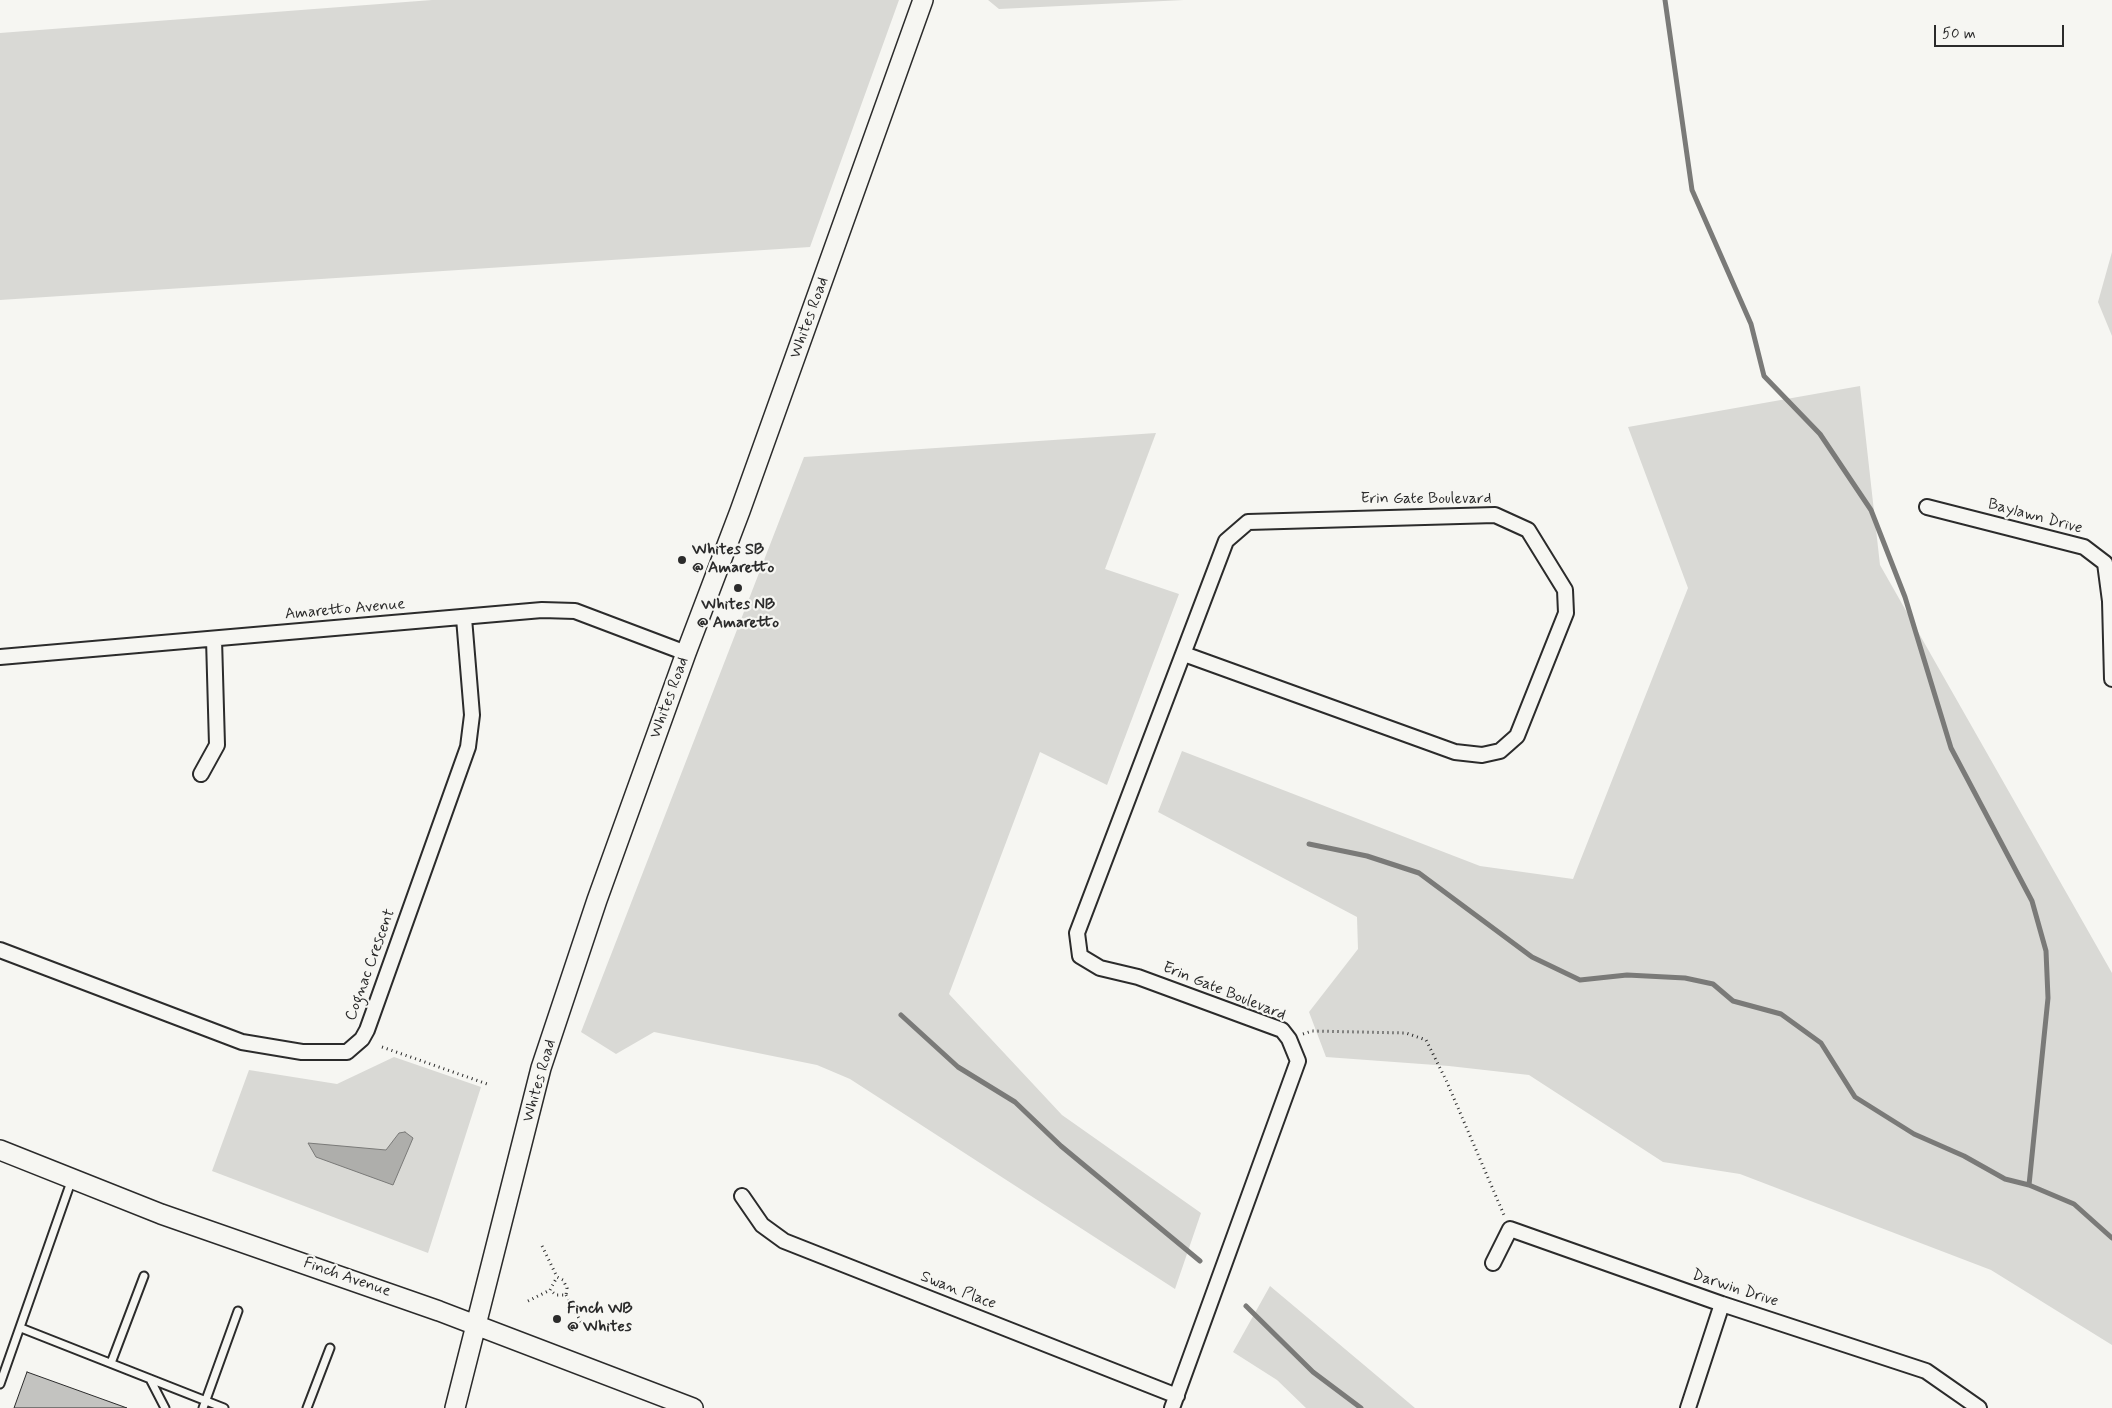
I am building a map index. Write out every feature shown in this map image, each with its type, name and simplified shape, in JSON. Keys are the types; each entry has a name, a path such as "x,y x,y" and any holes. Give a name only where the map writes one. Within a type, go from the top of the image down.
{"main road":[{"name":"Whites Road","path":"455,1408 541,1068 597,900 686,653 743,502 923,0"},
{"name":"Finch Avenue","path":"0,1150 161,1214 476,1325 693,1408"}],"street":[{"name":"Baylawn Drive","path":"1927,507 2084,547 2105,563 2110,601 2112,679"},
{"name":"Erin Gate Boulevard","path":"1175,1402 1298,1061 1289,1039 1282,1030 1138,977 1100,968 1080,956 1077,933 1226,541 1248,522 1495,515 1528,530 1565,590 1566,613 1517,736 1500,751 1482,755 1455,752 1184,654"},
{"name":"Amaretto Avenue","path":"0,657 542,610 575,611 686,653"},
{"name":"Cognac Crescent","path":"0,950 242,1042 302,1052 347,1052 362,1039 367,1030 468,747 472,715 464,618"},
{"path":"201,774 217,745 214,639"},
{"name":"Swan Place","path":"742,1196 762,1225 784,1241 1175,1402"},
{"path":"1493,1263 1510,1229"},
{"name":"Darwin Drive","path":"1510,1229 1722,1304 1926,1371 1979,1408"},
{"path":"1688,1408 1722,1304"}],"lane":[{"path":"0,1384 72,1179"},
{"path":"111,1364 144,1276"},
{"path":"204,1404 238,1311"},
{"path":"21,1328 150,1379 204,1404 224,1408"},
{"path":"307,1408 330,1348"},
{"path":"150,1379 165,1408"}],"path":[{"path":"1289,1039 1312,1031 1406,1033 1426,1040 1446,1080 1510,1229"},
{"path":"382,1047 490,1085"},
{"path":"542,1246 557,1277 563,1280 568,1288 566,1295 581,1322"},
{"path":"528,1301 550,1290 557,1277"},
{"path":"550,1290 556,1294 566,1295"}],"shaded area":[{"path":"432,0 899,0 810,247 0,300 0,33"},
{"path":"988,0 1184,0 999,9"},
{"path":"2112,252 2112,336 2098,302"},
{"path":"1860,386 1880,565 2112,973 2112,1345 1991,1270 1740,1174 1663,1162 1529,1075 1449,1066 1326,1057 1309,1012 1358,949 1357,917 1158,812 1182,751 1480,866 1573,879 1688,588 1628,427"},
{"path":"1156,433 1105,569 1179,594 1107,785 1040,752 949,994 1062,1115 1201,1213 1175,1289 850,1079 817,1065 654,1032 616,1054 581,1032 804,457"},
{"path":"394,1057 481,1087 428,1253 212,1171 249,1070 337,1084"},
{"path":"405,1132 413,1138 393,1185 316,1157 308,1143 386,1150 399,1133"},
{"path":"1270,1286 1415,1408 1306,1408 1277,1380 1233,1352"}],"building":[{"path":"27,1372 127,1408 14,1408"}],"waterway":[{"path":"1665,0 1692,190 1751,324 1764,376 1820,434 1871,510 1905,597 1951,748 2032,901 2046,951 2048,998 2029,1185"},
{"path":"1309,844 1367,856 1419,873 1532,957 1580,980 1627,975 1685,978 1713,984 1733,1001 1781,1014 1821,1043 1855,1097 1914,1134 1964,1156 2005,1179 2029,1185 2074,1204 2112,1238"},
{"path":"901,1015 958,1067 1015,1102 1061,1146 1200,1261"},
{"path":"1246,1306 1313,1372 1361,1408"}],"place":[{"name":"Whites SB @ Amaretto","path":"682,560"},
{"name":"Whites NB @ Amaretto","path":"738,588"},
{"name":"Finch WB @ Whites","path":"557,1319"}]}
